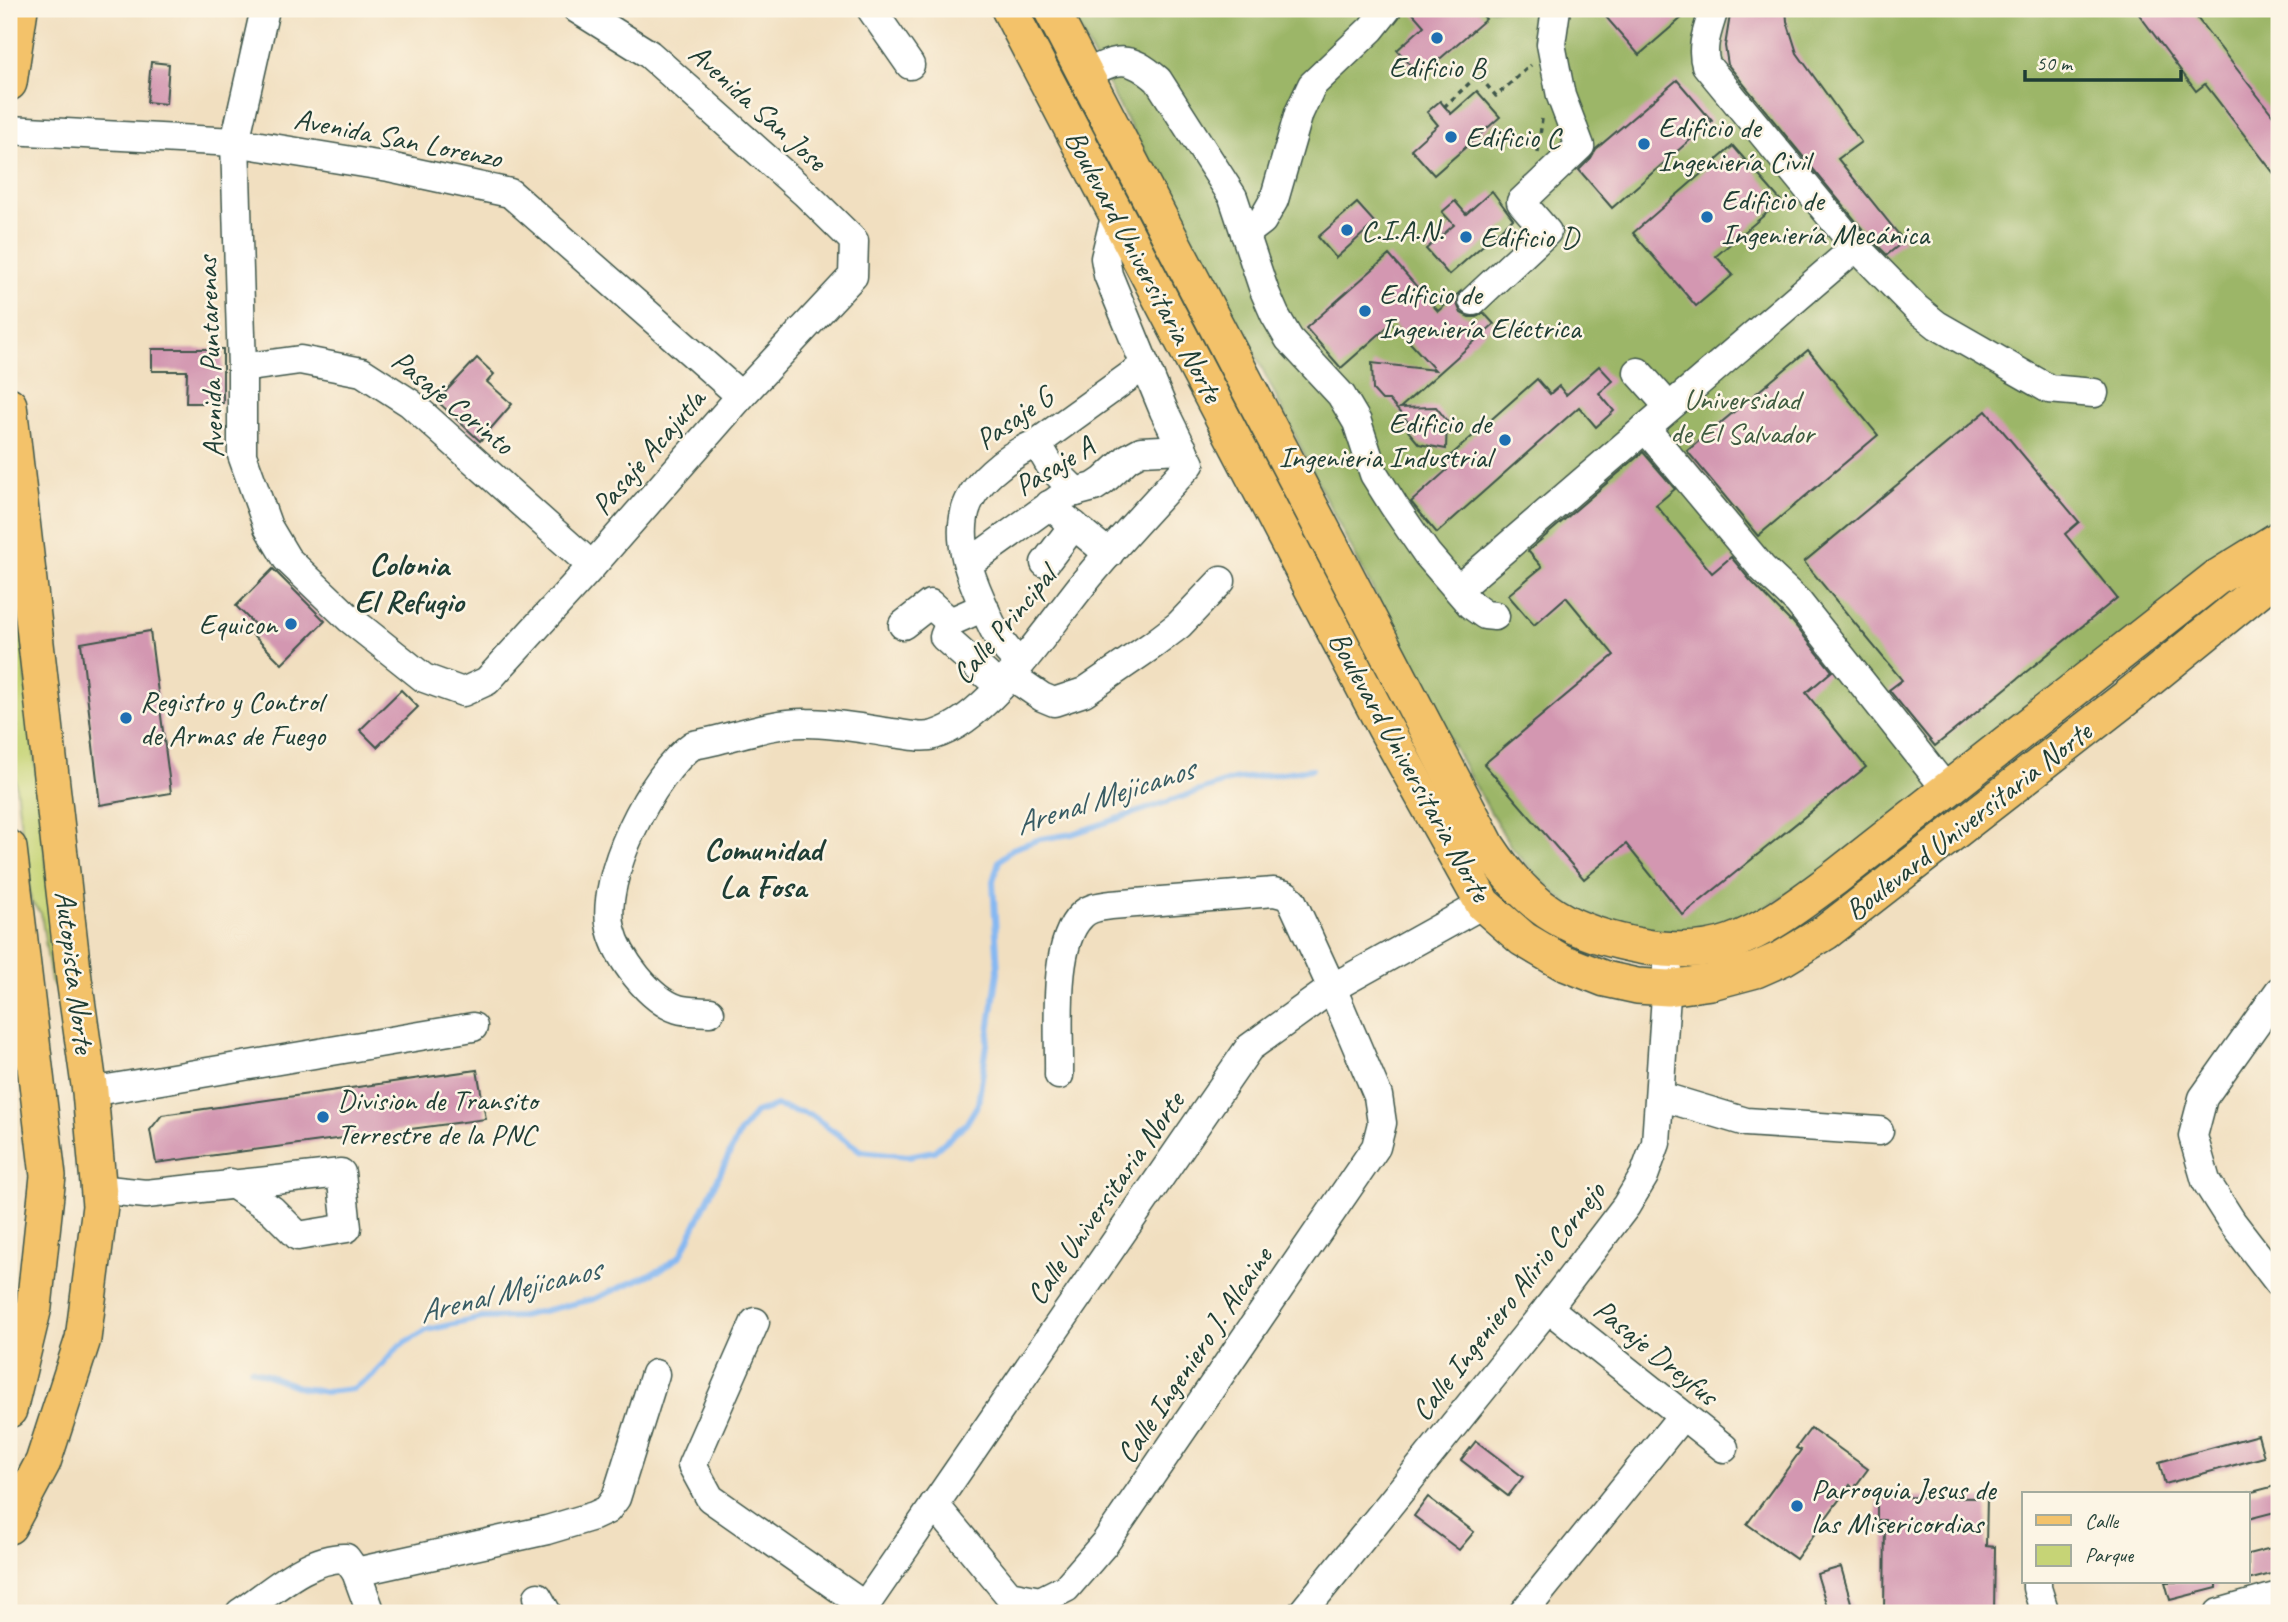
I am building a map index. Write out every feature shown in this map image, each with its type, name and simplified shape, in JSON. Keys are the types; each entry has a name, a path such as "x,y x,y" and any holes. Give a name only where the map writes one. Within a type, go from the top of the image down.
{"main road":[{"path":"9,83 20,9"},
{"name":"Boulevard Universitaria Norte","path":"1009,9 1384,726 1483,904 1523,939 1562,962 1605,979 1637,986 1668,988 1711,982 1756,970 1783,958 1826,932 2279,576"},
{"name":"Boulevard Universitaria Norte","path":"1051,9 1230,348 1476,826 1504,872 1535,902 1577,929 1621,942 1669,951 1716,947 1747,936 1771,923 1810,897 2216,578 2279,538"},
{"name":"Autopista Norte","path":"9,405 74,979 89,1087 100,1206 83,1339 43,1462 9,1526"},
{"name":"Autopista Norte","path":"9,848 48,1176 34,1307 9,1410"},
{"path":"16,907 25,910 31,917 47,998 57,1004 67,1000 74,979"},
{"path":"37,1089 46,1068 62,1057 70,1057 78,1062 89,1087"}],"street":[{"name":"Avenida Puntarenas","path":"265,9 235,142 242,455 268,527 287,559 350,619 424,678 463,692"},
{"name":"Avenida San Jose","path":"577,9 649,54 805,193 854,241"},
{"path":"871,9 910,65"},
{"path":"1245,234 1262,221 1274,200 1299,113 1312,85 1371,29 1387,9"},
{"path":"1472,301 1547,232 1521,202 1580,146 1561,96 1551,44 1556,9"},
{"path":"1714,9 1704,42 1703,55 1706,65 1856,247 1917,309 1937,325 2049,388 2094,393"},
{"path":"1084,75 1110,62 1126,60 1143,66 1158,80 1233,197 1264,290 1289,339 1342,395 1357,422 1374,474 1427,554 1471,605 1485,615 1495,616"},
{"name":"Avenida San Lorenzo","path":"9,130 235,142 389,167 510,193 741,396"},
{"path":"1116,213 1105,258 1108,275 1183,449"},
{"name":"Pasaje Acajutla","path":"463,692 487,681 741,396 853,276 854,241"},
{"path":"1458,589 1856,247"},
{"name":"Pasaje Corinto","path":"242,368 300,360 362,372 410,403 592,566"},
{"name":"Pasaje G","path":"1010,675 1009,653 995,634 965,554 963,519 967,505 995,468 1037,443 1145,365"},
{"path":"1638,372 1669,407"},
{"path":"1645,428 1762,568 1798,603 1947,790"},
{"path":"1037,443 1051,467 1076,492"},
{"name":"Pasaje A","path":"968,564 1064,495 1094,487 1128,458 1141,451 1183,449"},
{"name":"Calle Principal","path":"710,1012 679,1010 661,1001 634,975 611,929 611,899 616,873 632,827 662,777 684,751 693,745 784,724 806,723 932,736 972,714 1010,675 1109,554 1190,464 1183,449"},
{"path":"1049,505 1109,554"},
{"path":"1045,563 1074,525"},
{"path":"984,607 950,622 944,637 1054,702 1084,692 1180,625 1221,581"},
{"path":"903,625 930,604 950,622"},
{"name":"Calle Ingeniero J. Alcaine","path":"934,1504 1009,1595 1040,1601 1066,1588 1105,1543 1376,1147 1382,1123 1378,1096 1292,901 1286,895 1274,892 1111,905 1091,908 1080,916 1069,934 1061,961 1059,1075"},
{"name":"Calle Universitaria Norte","path":"863,1610 1249,1048 1332,988 1483,904"},
{"name":"Calle Ingeniero Alirio Cornejo","path":"1302,1613 1548,1308 1626,1206 1644,1176 1656,1143 1669,951"},
{"path":"2279,991 2203,1098 2193,1136 2206,1181 2232,1222 2279,1283"},
{"path":"89,1087 473,1027"},
{"path":"1660,1096 1746,1122 1879,1131"},
{"path":"98,1189 146,1194 232,1183"},
{"name":"Pasaje Dreyfus","path":"1548,1308 1724,1448"},
{"path":"755,1322 692,1465 709,1498 863,1610"},
{"path":"356,1572 547,1530 607,1510 616,1498 655,1374"},
{"path":"1523,1613 1682,1416"},
{"path":"240,1613 313,1564 335,1558 346,1558 356,1572 371,1613"},
{"path":"2037,1584 2045,1613"},
{"path":"2218,1613 2279,1596"}],"path":[{"path":"1444,107 1478,75 1496,96 1532,64"}],"green space":[{"name":"Universidad de El Salvador","path":"1069,9 2279,9 2279,529 1819,875 1733,927 1647,934 1574,910 1540,879 1511,847 1466,770 1328,503 1260,364"},
{"path":"9,519 60,990 51,981 41,913 31,902 9,734"}],"building":[{"name":"Edificio B","path":"1409,9 1477,9 1486,19 1420,76 1397,50 1424,26"},
{"path":"1599,9 1692,9 1639,55"},
{"path":"1731,9 1786,9 1797,53 1861,142 1838,159 1904,241 1887,255 1868,236 1728,65 1725,46"},
{"path":"2135,9 2190,9 2279,123 2279,180 2205,84 2196,91"},
{"path":"151,62 169,64 166,104 147,102"},
{"name":"Edificio de Ingeniería Civil","path":"1677,80 1712,121 1612,208 1579,170 1596,149"},
{"name":"Edificio C","path":"1477,91 1500,117 1434,175 1411,149 1438,125 1427,112 1440,101 1451,114"},
{"name":"Edificio de Ingeniería Mecánica","path":"1733,146 1781,201 1716,256 1733,275 1696,306 1633,233"},
{"name":"Edificio D","path":"1492,191 1513,219 1449,275 1426,249 1454,225 1442,212 1455,201 1466,214"},
{"name":"C.I.A.N.","path":"1357,203 1375,223 1336,258 1318,237"},
{"path":"1389,255 1438,311 1460,292 1457,304 1461,313 1476,317 1484,313 1494,324 1400,408 1436,407 1447,421 1446,449 1419,444 1408,431 1409,423 1389,400 1382,400 1373,390 1372,363 1435,370 1392,323 1341,368 1306,328"},
{"path":"152,349 223,349 223,403 186,403 187,371 152,371"},
{"path":"1808,350 1878,435 1758,536 1687,451"},
{"path":"477,358 494,374 487,382 512,404 480,441 437,401"},
{"name":"Edificio de Ingenieria Industrial","path":"1599,366 1613,381 1599,393 1614,411 1596,427 1579,407 1437,533 1411,502 1447,470 1441,464 1537,379 1550,394 1559,386 1566,395"},
{"path":"1986,411 2079,522 2065,534 2117,598 1935,746 1889,690 1902,680 1804,562"},
{"path":"1643,452 1675,489 1656,505 1712,573 1731,557 1750,580 1791,620 1832,671 1806,693 1866,767 1683,915 1626,844 1584,879 1484,764 1614,655 1566,597 1534,625 1508,595 1542,567 1528,551"},
{"name":"Equicon","path":"273,569 325,621 282,664 251,633 257,627 236,606"},
{"name":"Registro y Control de Armas de Fuego","path":"150,631 171,793 100,805 81,643"},
{"path":"401,690 418,707 377,747 360,730"},
{"name":"Division de Transito Terrestre de la PNC","path":"477,1070 486,1119 156,1163 150,1130 162,1115"},
{"name":"Parroquia Jesus de las Misericordias","path":"1811,1428 1868,1469 1854,1488 1850,1485 1796,1559 1747,1524 1801,1450 1796,1448"},
{"path":"2258,1435 2264,1457 2165,1484 2159,1462"},
{"path":"1476,1441 1523,1477 1508,1496 1461,1460"},
{"path":"2279,1485 2279,1511 2250,1518 2250,1492"},
{"path":"1428,1497 1474,1532 1459,1550 1414,1516"},
{"path":"1877,1497 1987,1498 1986,1546 1995,1547 1994,1613 1884,1613 1885,1520 1877,1520"},
{"path":"2279,1546 2279,1572 2250,1579 2250,1553"},
{"path":"1841,1567 1854,1613 1829,1613 1817,1574"},
{"path":"2166,1584 2217,1584 2217,1588 2170,1600"}],"waterway":[{"name":"Arenal Mejicanos","path":"251,1369 301,1388 326,1392 353,1389 374,1375 399,1346 427,1330 482,1318 517,1317 594,1299 662,1269 681,1255 739,1134 755,1113 776,1106 811,1115 861,1151 908,1156 934,1151 966,1124 978,1104 998,972 993,881 999,861 1012,849 1040,839 1072,834 1232,780 1312,769"}],"place":[{"name":"Edificio B","path":"1437,38"},
{"name":"Edificio C","path":"1451,137"},
{"name":"Edificio de Ingeniería Civil","path":"1644,144"},
{"name":"Edificio de Ingeniería Mecánica","path":"1707,217"},
{"name":"C.I.A.N.","path":"1347,230"},
{"name":"Edificio D","path":"1466,237"},
{"name":"Edificio de Ingeniería Eléctrica","path":"1365,311"},
{"name":"Edificio de Ingenieria Industrial","path":"1505,440"},
{"name":"Equicon","path":"291,624"},
{"name":"Registro y Control de Armas de Fuego","path":"126,718"},
{"name":"Division de Transito Terrestre de la PNC","path":"323,1117"},
{"name":"Parroquia Jesus de las Misericordias","path":"1797,1506"}],"district":[{"name":"Colonia El Refugio","path":"409,582"},
{"name":"Comunidad La Fosa","path":"763,868"}]}
